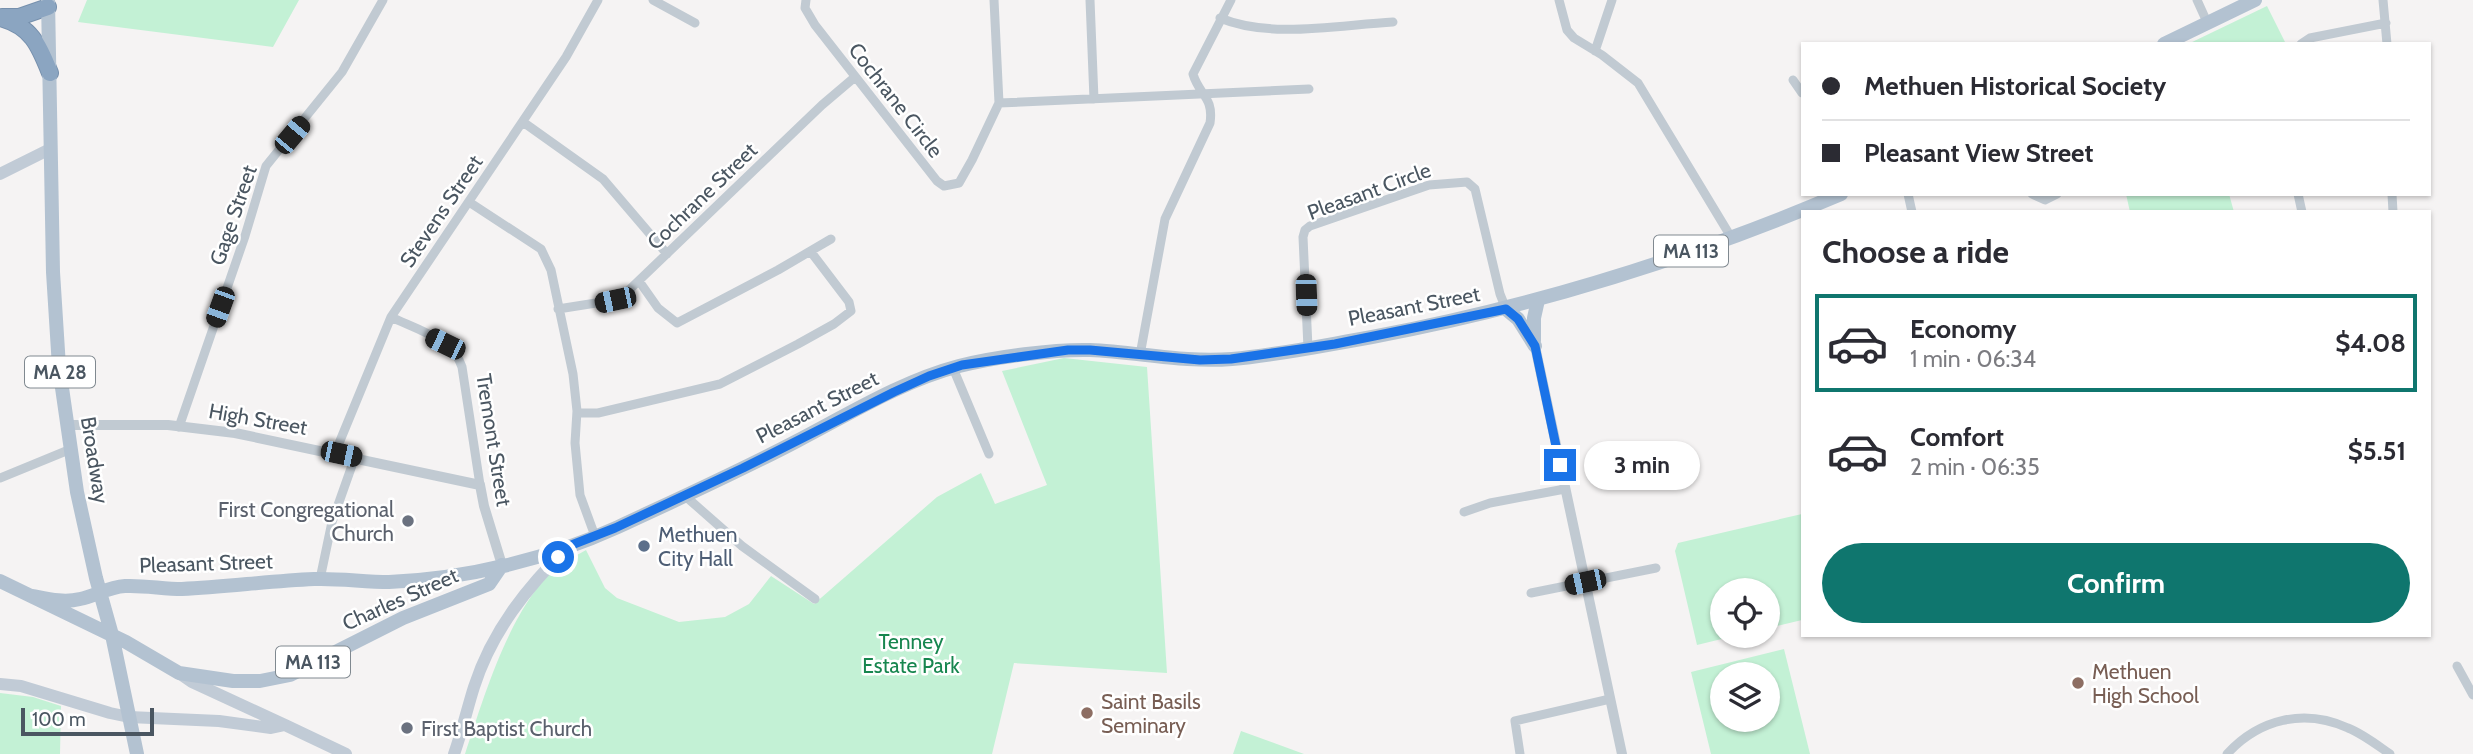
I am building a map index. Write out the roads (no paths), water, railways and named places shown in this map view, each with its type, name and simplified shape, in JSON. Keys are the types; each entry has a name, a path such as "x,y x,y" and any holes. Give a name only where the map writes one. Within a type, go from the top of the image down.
{"highway":[{"path":"0,17 19,16 47,2"},
{"path":"0,17 19,25 33,36 50,73"}],"main road":[{"path":"2168,42 2255,0"},
{"name":"Broadway","path":"47,2 52,272 60,367 78,492 137,754"},
{"path":"0,174 50,149"},
{"name":"Pleasant Street","path":"1812,209 1836,196"},
{"name":"Pleasant Street","path":"100,596 124,586 177,589 320,579 387,582 439,577 502,565 595,536 770,455 894,392 953,368 1068,350 1200,360 1231,359 1423,327 1538,300 1801,213"},
{"path":"1535,346 1534,318 1538,300"},
{"path":"1506,309 1518,319 1535,346"},
{"path":"454,754 474,685 490,647 513,607 569,546"},
{"name":"Charles Street","path":"112,635 178,673 233,681 260,681 290,675 403,618 489,584 502,565"},
{"name":"MA 113","path":"0,581 112,635"},
{"name":"MA 113","path":"33,596 74,600 100,596"},
{"path":"64,612 78,610 100,596"},
{"path":"119,666 121,659 138,649"},
{"path":"178,673 346,754"},
{"path":"0,684 21,685 129,717 271,728 285,726"}],"street":[{"name":"Gage Street","path":"179,427 245,236 266,166 342,72 383,0"},
{"name":"Stevens Street","path":"335,453 391,317 566,57 598,0"},
{"path":"653,0 695,23"},
{"name":"Cochrane Circle","path":"806,0 805,8 815,25 937,181 944,186 959,183 999,103 994,0"},
{"path":"1090,0 1094,99"},
{"path":"1140,355 1165,219 1210,123 1213,108 1193,74 1231,0"},
{"path":"1559,0 1567,30 1574,38 1638,83 1731,237"},
{"path":"1595,51 1612,0"},
{"path":"2197,0 2207,22"},
{"path":"2383,0 2387,42"},
{"path":"1220,18 1243,26 1275,29 1393,22"},
{"path":"2304,42 2310,38 2386,23"},
{"name":"Cochrane Street","path":"558,309 615,300 639,281 822,105 855,78"},
{"path":"1793,79 1801,91"},
{"path":"999,103 1309,89"},
{"path":"523,122 603,179 667,254"},
{"name":"Pleasant Circle","path":"1308,348 1303,237 1306,230 1310,226 1429,184 1467,182 1475,189 1506,309"},
{"path":"2036,196 2045,200"},
{"path":"2045,200 2053,196"},
{"path":"2045,200 2048,210"},
{"path":"469,202 541,249 551,270 572,374 577,413 575,443 580,495 595,536"},
{"path":"639,281 658,308 677,323 831,239"},
{"path":"577,413 598,413 720,384 834,324 851,311 849,302 811,252"},
{"name":"Tremont Street","path":"391,317 445,344 457,353 462,367 484,506 502,565"},
{"path":"1535,346 1622,754"},
{"path":"953,368 989,454"},
{"name":"High Street","path":"67,425 125,424 235,433 480,485"},
{"path":"0,478 71,449"},
{"path":"320,579 332,522 355,457"},
{"path":"1464,512 1490,503 1565,489"},
{"path":"684,495 743,546 815,598"},
{"path":"1531,593 1656,568"},
{"path":"2457,666 2473,695"},
{"path":"1520,754 1515,721 1610,699"},
{"path":"2227,754 2252,731 2280,720 2294,718 2320,720 2348,727 2390,754"}],"place":[{"name":"First Congregational Church","path":"408,521"},
{"name":"Methuen City Hall","path":"644,546"},
{"name":"Methuen High School","path":"2078,683"},
{"name":"Saint Basils Seminary","path":"1087,713"},
{"name":"First Baptist Church","path":"407,728"}],"park label":[{"name":"Tenney Estate Park","path":"911,653"}]}
